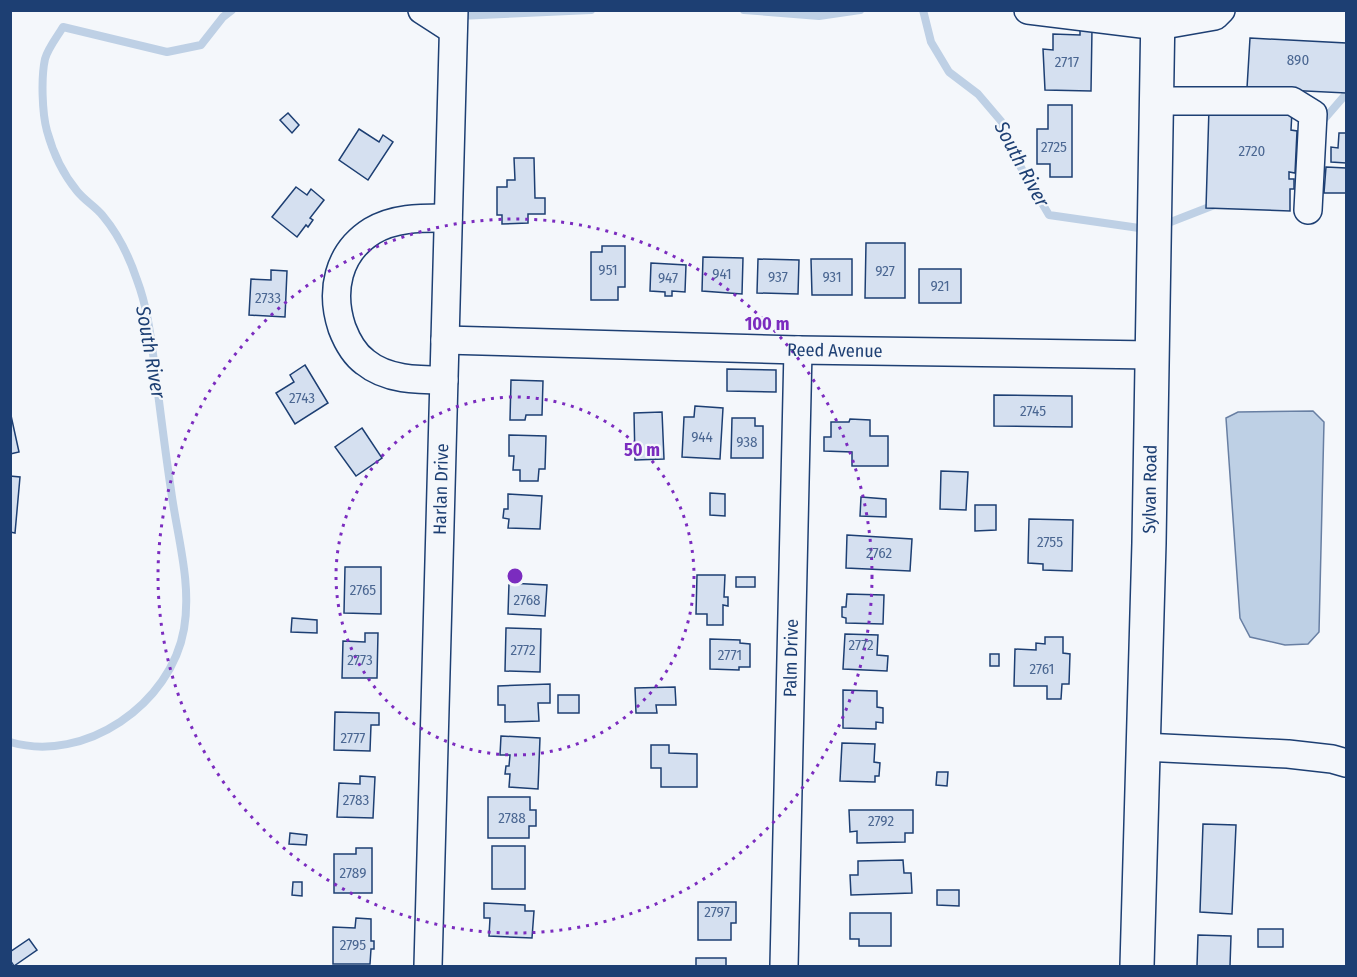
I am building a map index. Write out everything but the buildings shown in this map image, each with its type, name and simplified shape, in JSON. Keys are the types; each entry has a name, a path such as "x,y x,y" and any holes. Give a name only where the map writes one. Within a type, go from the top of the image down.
{"main road":[{"name":"Sylvan Road","path":"1137,966 1158,18"}],"street":[{"path":"422,10 454,20"},
{"path":"1028,10 1158,18 1211,13"},
{"name":"Harlan Drive","path":"428,966 454,20"},
{"path":"1156,101 1292,101 1313,114 1308,210"},
{"path":"444,380 399,377 383,373 365,363 353,351 344,333 337,313 335,290 345,258 360,240 374,230 393,222 417,218 448,218"},
{"name":"Reed Avenue","path":"445,340 798,350 1152,355"},
{"name":"Palm Drive","path":"784,966 798,350"},
{"path":"1143,747 1288,754 1347,763"}],"water":[{"path":"1313,411 1324,422 1319,632 1308,644 1285,645 1250,637 1240,618 1226,418 1238,412"}],"waterway":[{"name":"South River","path":"10,742 38,747 67,744 95,736 120,722 143,704 162,681 176,656 184,629 186,612 183,559 144,302 131,264 119,239 103,216 80,195 55,155 44,115 45,59 63,27 167,52 201,45 223,17 232,10"},
{"name":"South River","path":"458,16 591,10"},
{"name":"South River","path":"744,10 819,16 860,10"},
{"name":"South River","path":"923,10 931,42 949,72 978,94 1001,121 1013,154 1049,215 1146,229"},
{"name":"South River","path":"1320,124 1346,94"},
{"name":"South River","path":"1163,225 1217,204"}]}
